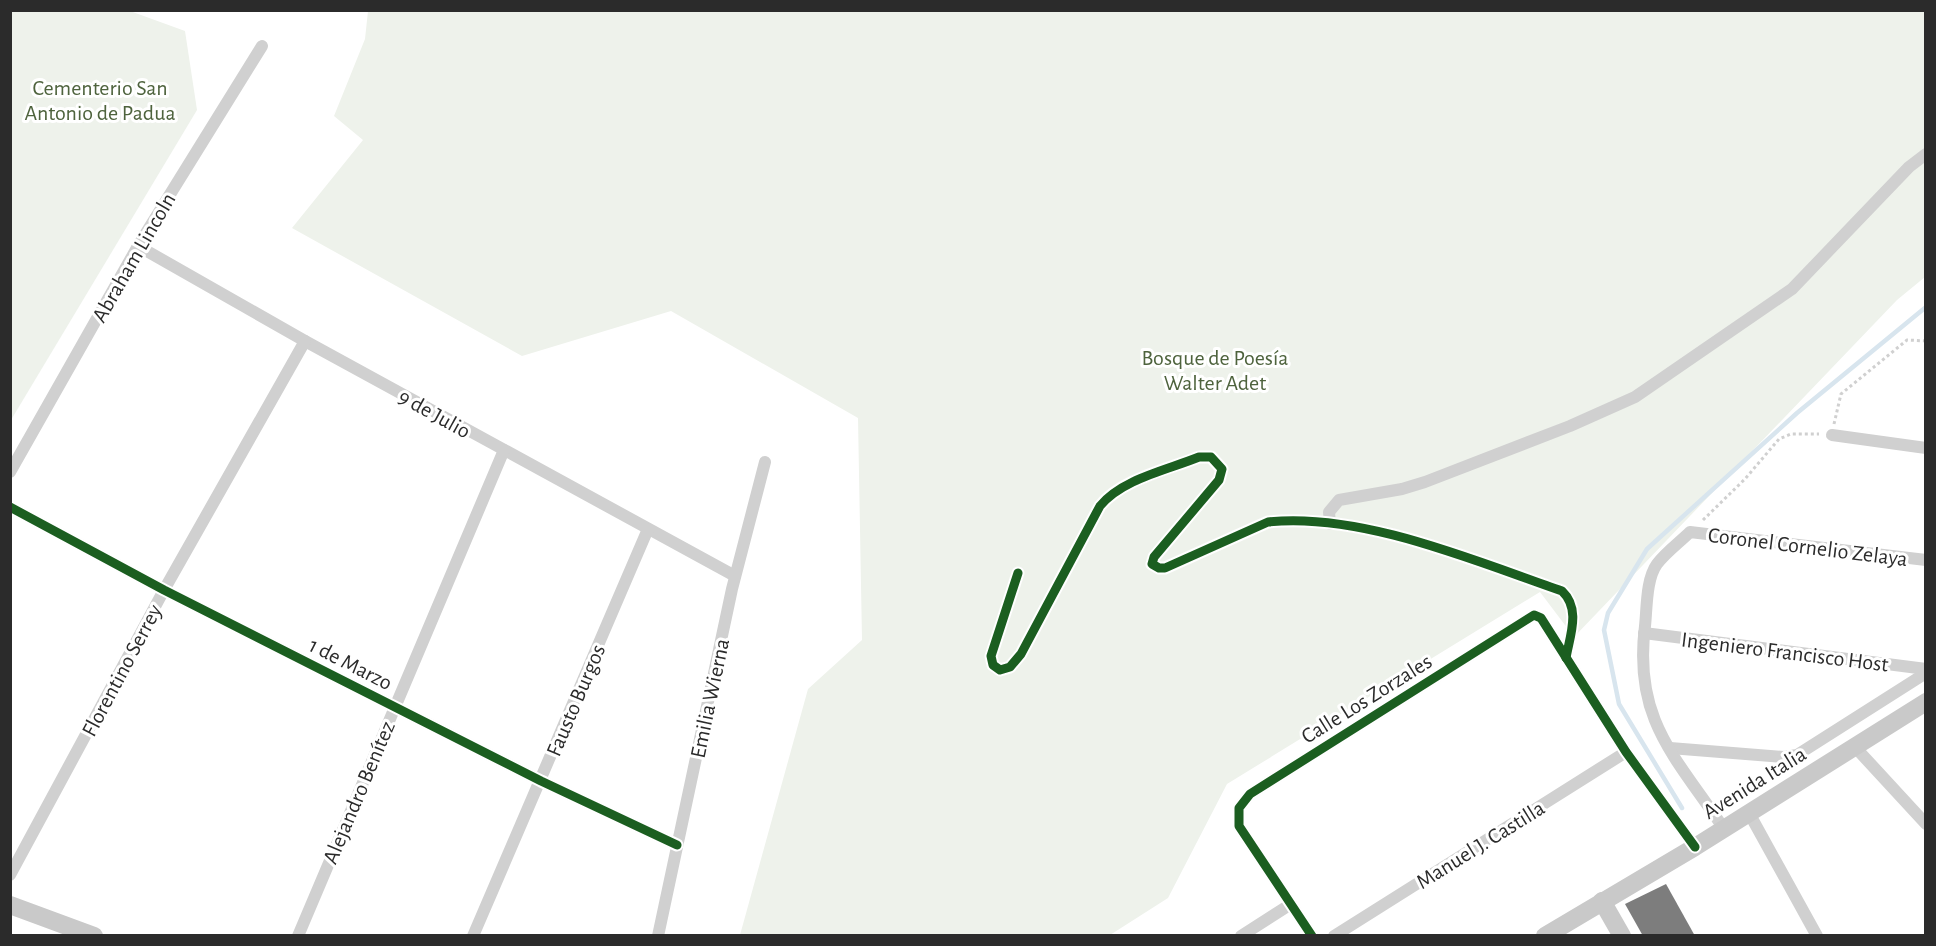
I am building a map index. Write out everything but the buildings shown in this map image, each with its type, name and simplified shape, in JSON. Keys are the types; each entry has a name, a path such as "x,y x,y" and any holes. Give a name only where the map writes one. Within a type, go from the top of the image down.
{"main road":[{"name":"Avenida Italia","path":"1545,936 1724,830 1926,702"},
{"path":"1602,901 1622,936"},
{"path":"10,904 94,936"}],"street":[{"name":"Abraham Lincoln","path":"10,472 138,246 262,46"},
{"path":"1330,524 1329,512 1340,500 1402,489 1425,482 1570,426 1635,397 1792,289 1910,167 1926,154"},
{"name":"9 de Julio","path":"138,246 305,341 735,576"},
{"name":"Florentino Serrey","path":"10,875 164,590 305,341"},
{"path":"1832,435 1926,448"},
{"name":"Alejandro Benítez","path":"298,936 504,450"},
{"path":"1018,573 991,656 993,665 1000,670 1010,667 1021,654 1100,506 1119,489 1199,457 1210,457 1222,469 1219,480 1154,557 1152,564 1159,568 1165,568 1268,522 1284,521 1330,524 1420,542 1562,591 1569,598 1574,610 1566,658 1626,752 1695,847"},
{"name":"Emilia Wierna","path":"658,936 735,576 765,462"},
{"name":"1 de Marzo","path":"10,507 164,590 541,781 677,845"},
{"name":"Fausto Burgos","path":"473,936 648,529"},
{"path":"1690,532 1653,570 1641,662 1645,698 1656,729 1724,830"},
{"name":"Coronel Cornelio Zelaya","path":"1690,532 1926,560"},
{"name":"Calle Los Zorzales","path":"1291,904 1239,826 1239,807 1250,794 1534,615 1541,618 1566,658"},
{"name":"Ingeniero Francisco Host","path":"1644,633 1926,671"},
{"path":"1670,748 1784,757 1797,755 1926,671"},
{"path":"1854,747 1926,824"},
{"name":"Manuel J. Castilla","path":"1334,936 1626,752"},
{"path":"1749,813 1817,936"},
{"path":"1241,936 1291,904 1312,936"}],"path":[{"path":"1690,532 1745,479 1779,439 1791,434 1832,435 1840,394 1907,340 1926,341"}],"green space":[{"name":"Cementerio San Antonio de Padua","path":"11,10 130,11 185,31 197,110 11,420"},
{"name":"Bosque de Poesía Walter Adet","path":"368,11 1925,11 1925,277 1897,300 1574,637 1540,592 1227,784 1168,898 1110,935 740,935 808,689 862,640 858,418 671,311 522,356 292,228 363,140 334,116 365,39"}],"waterway":[{"path":"1682,808 1619,704 1604,630 1608,613 1647,549 1797,413 1926,307"}],"cycle path":[{"path":"1018,573 991,656 993,665 1000,670 1010,667 1021,654 1100,506 1120,489 1146,476 1199,457 1211,457 1222,469 1219,480 1154,557 1152,564 1159,568 1165,568 1268,522 1304,521 1341,524 1379,532 1455,553 1562,591 1568,598 1573,614 1566,658"},
{"path":"10,507 164,590 541,781 677,845"},
{"path":"1312,936 1239,826 1239,808 1250,794 1534,615 1541,618 1626,752 1695,847"}]}
